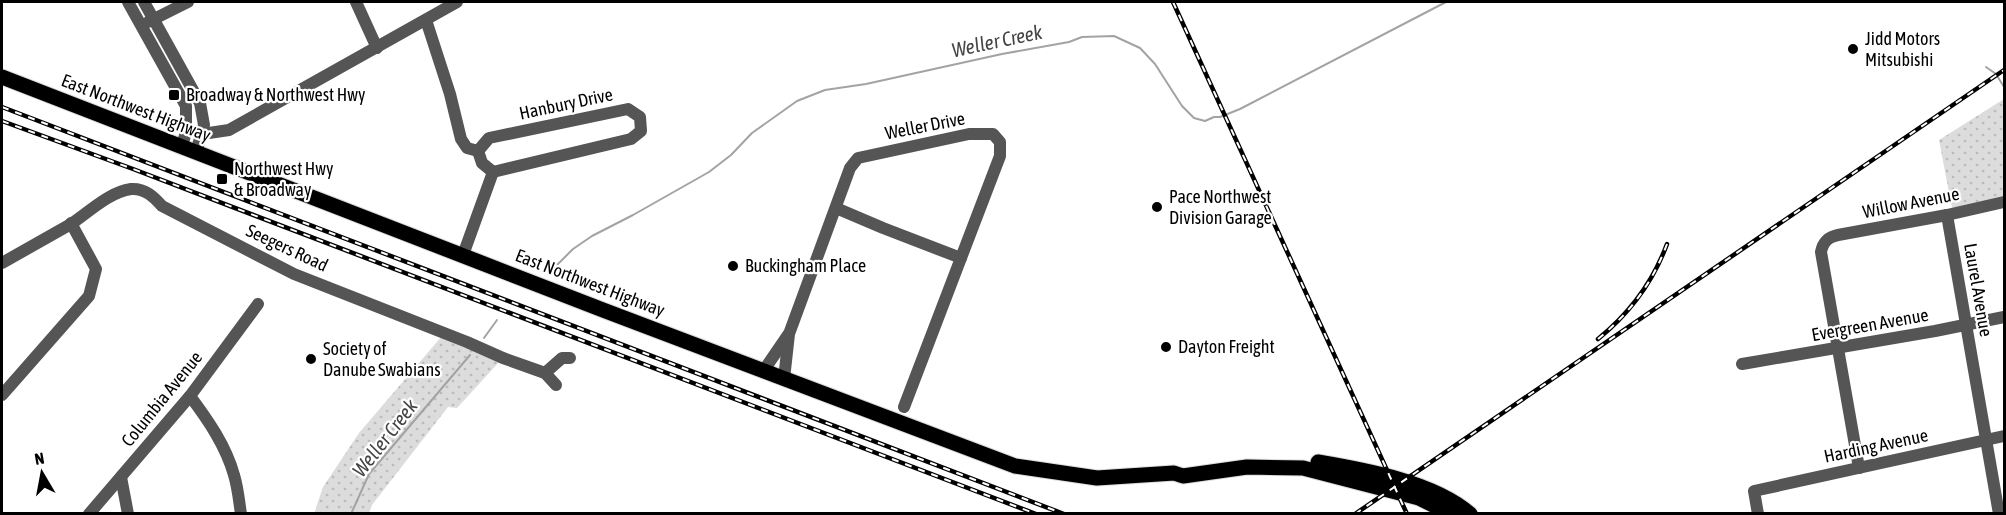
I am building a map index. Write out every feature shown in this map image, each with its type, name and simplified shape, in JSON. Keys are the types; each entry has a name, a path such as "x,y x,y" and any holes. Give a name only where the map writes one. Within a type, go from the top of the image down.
{"main road":[{"name":"East Northwest Highway","path":"4,78 603,310 1015,466 1097,478 1174,473 1183,476 1247,467 1303,468 1419,498 1451,513"},
{"name":"East Northwest Highway","path":"1174,473 1183,467 1246,459 1302,460 1363,471 1413,485 1441,495 1470,513"}],"street":[{"path":"128,2 192,114 194,139 189,149"},
{"path":"144,2 200,103 204,125 201,134 189,149"},
{"path":"141,25 188,2"},
{"path":"356,2 377,48"},
{"path":"201,134 229,130 458,2"},
{"path":"426,20 450,94 461,140 467,148 478,152 483,164 493,172 463,255"},
{"name":"Hanbury Drive","path":"478,152 489,138 628,110 640,117 641,131 631,140 493,172"},
{"path":"203,119 229,130"},
{"name":"Weller Drive","path":"836,208 850,168 858,158 969,134 993,134 1000,142 1000,156 961,258"},
{"name":"Seegers Road","path":"2,263 119,192 133,189 144,191 162,206 294,274 545,373"},
{"name":"Willow Avenue","path":"1838,349 1821,252 1825,241 1838,235 2004,202"},
{"path":"784,379 789,334 836,208 961,258 904,407"},
{"name":"Laurel Avenue","path":"1947,215 1999,513"},
{"path":"2,395 89,296 96,269 71,223"},
{"name":"Columbia Avenue","path":"89,513 190,396 258,304"},
{"name":"Evergreen Avenue","path":"1742,364 1838,349 2004,317"},
{"path":"764,370 789,334"},
{"path":"1838,349 1859,468"},
{"path":"556,385 545,373 562,358 570,358"},
{"path":"190,396 206,417 229,461 235,477 241,513"},
{"name":"Harding Avenue","path":"1758,513 1754,491 2004,436"},
{"path":"121,477 128,513"}],"shaded area":[{"path":"2004,99 2004,197 1952,208 1939,140"},
{"path":"442,336 500,361 457,408 448,407 372,505 369,513 314,514 323,487 359,433"}],"waterway":[{"name":"Weller Creek","path":"546,271 555,267 573,249 592,236 709,172 731,155 752,133 797,101 825,90 866,84 1002,54 1069,42 1082,37 1114,36 1140,48 1155,64 1182,106 1194,118 1205,121 1240,109 1446,2"},
{"name":"Weller Creek","path":"1986,67 1996,74 2004,87"},
{"name":"Weller Creek","path":"484,338 497,320"},
{"name":"Weller Creek","path":"351,514 369,474 470,355"}],"railway":[{"path":"1173,2 1407,514"},
{"path":"1355,514 2004,70"},
{"path":"2,107 1064,514"},
{"path":"2,121 1036,514"},
{"path":"1598,339 1620,319 1639,296 1655,271 1667,244"}],"place":[{"name":"Jidd Motors Mitsubishi","path":"1853,49"},
{"name":"Broadway & Northwest Hwy","path":"174,95"},
{"name":"Northwest Hwy & Broadway","path":"222,179"},
{"name":"Pace Northwest Division Garage","path":"1157,207"},
{"name":"Buckingham Place","path":"733,266"},
{"name":"Dayton Freight","path":"1166,347"},
{"name":"Society of Danube Swabians","path":"311,359"}]}
